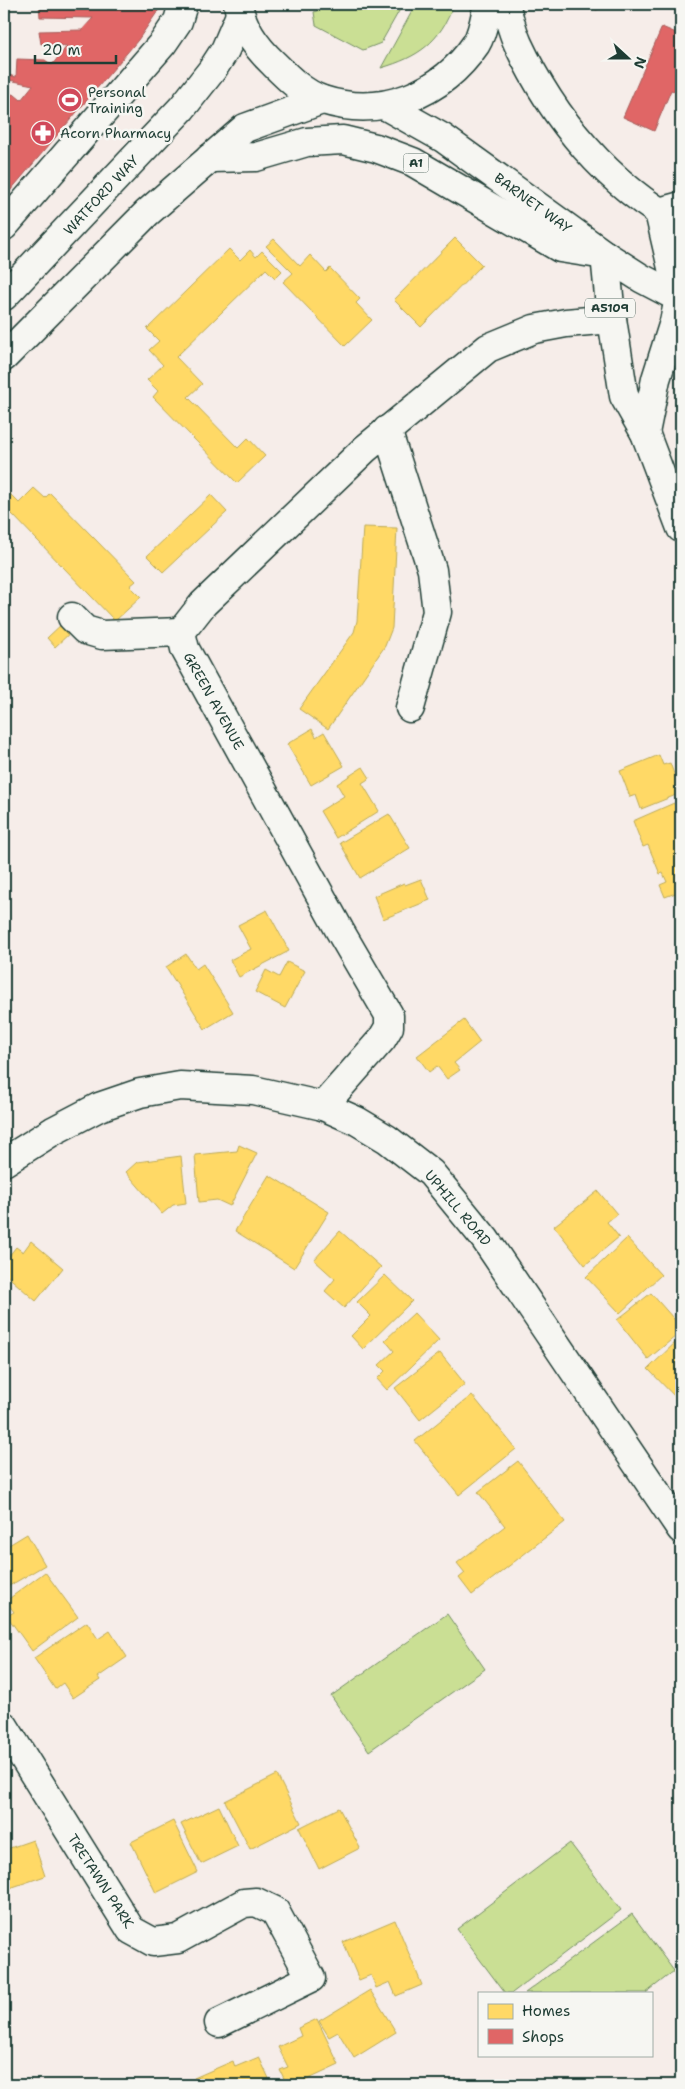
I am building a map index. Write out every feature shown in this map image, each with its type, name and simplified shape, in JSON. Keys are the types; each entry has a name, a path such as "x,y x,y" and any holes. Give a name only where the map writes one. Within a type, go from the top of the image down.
{"main road":[{"path":"4,226 163,43 178,21 183,4"},
{"path":"239,9 258,49 292,82 322,100 386,106 422,93 438,83 456,67 477,42 488,4"},
{"path":"505,4 518,43 546,94 577,139 611,175 674,214 680,299 656,379 645,433"},
{"name":"WATFORD WAY","path":"4,296 182,108 225,50 239,9"},
{"path":"4,357 147,213 245,128 322,100"},
{"name":"BARNET WAY","path":"386,106 443,138 605,255 641,278 680,299"},
{"name":"A1","path":"210,158 256,157 306,142 343,140 376,148 413,162 560,248 605,255"},
{"name":"A5109","path":"605,255 612,319 624,396 645,433 681,528"},
{"path":"72,616 85,630 102,635 181,632 203,604 387,430 488,348 534,329 566,323 612,319"},
{"path":"387,430 432,570 438,612 410,708"},
{"name":"GREEN AVENUE","path":"181,632 185,649 340,931 389,1015 389,1027 382,1039 323,1106"},
{"name":"UPHILL ROAD","path":"4,1162 52,1130 100,1107 140,1093 180,1086 252,1090 323,1106 356,1121 387,1139 431,1173 485,1239 681,1529"},
{"name":"TRETAWN PARK","path":"4,1726 131,1930 153,1942 178,1939 244,1903 256,1902 275,1911 311,1978 219,2023"}],"green space":[{"path":"332,4 403,4 381,43 363,50 316,25 314,12"},
{"path":"416,4 454,4 442,28 427,46 406,59 381,68"},
{"path":"447,1614 485,1669 369,1751 331,1696"},
{"path":"570,1843 621,1910 513,1992 504,1992 457,1929"},
{"path":"632,1914 674,1971 647,1992 526,1992"}],"building: Homes":[{"path":"455,238 482,265 421,327 394,300"},
{"path":"274,239 300,266 310,255 326,272 330,268 360,299 356,303 372,320 345,346 283,282 293,273 266,246"},
{"path":"229,249 240,260 250,250 256,257 262,251 282,271 275,278 266,269 176,357 202,384 188,397 238,448 248,438 265,456 237,483 153,397 158,391 147,380 163,365 149,350 159,341 147,329"},
{"path":"4,488 19,503 34,488 45,498 50,493 136,581 130,586 141,597 115,621 12,514 4,522"},
{"path":"211,495 227,512 163,572 147,556"},
{"path":"363,527 397,528 392,628 385,646 328,729 299,709 354,632 357,621"},
{"path":"64,622 72,631 55,647 47,638"},
{"path":"312,729 316,737 324,732 344,766 311,785 287,744"},
{"path":"659,755 663,765 670,763 681,793 641,809 636,795 630,797 620,771"},
{"path":"363,767 370,778 362,783 379,811 336,838 320,811 344,796 337,784"},
{"path":"674,803 679,812 681,811 681,891 665,897 660,885 667,882 663,873 660,874 648,845 643,847 633,821"},
{"path":"389,814 410,848 360,878 340,843"},
{"path":"421,879 430,900 383,919 374,896 404,883 405,885"},
{"path":"267,910 289,951 239,977 230,960 251,949 238,925"},
{"path":"186,954 196,969 203,964 233,1012 205,1029 166,967"},
{"path":"287,962 305,971 285,1008 255,992 266,970 279,977"},
{"path":"464,1020 480,1042 454,1063 460,1070 447,1079 437,1066 429,1072 417,1056"},
{"path":"239,1145 257,1153 230,1206 217,1200 199,1202 195,1155 237,1151"},
{"path":"181,1156 186,1203 173,1205 162,1214 126,1172 137,1162"},
{"path":"269,1175 329,1212 294,1268 235,1231"},
{"path":"598,1191 617,1214 607,1222 619,1237 585,1265 554,1226"},
{"path":"340,1231 381,1267 344,1308 325,1291 335,1279 314,1260"},
{"path":"627,1238 661,1275 620,1313 586,1277"},
{"path":"31,1241 63,1268 36,1301 4,1273 4,1262 16,1247 23,1252"},
{"path":"385,1275 412,1301 363,1349 351,1336 371,1316 357,1302"},
{"path":"651,1293 681,1327 681,1332 648,1359 617,1320"},
{"path":"414,1313 439,1340 387,1390 377,1379 385,1371 379,1365 394,1351 385,1340"},
{"path":"681,1337 681,1403 648,1369"},
{"path":"440,1353 465,1384 420,1420 395,1388"},
{"path":"472,1395 516,1449 459,1495 415,1441"},
{"path":"518,1461 565,1522 472,1595 459,1578 465,1573 457,1563 505,1526 478,1492"},
{"path":"27,1534 45,1565 4,1589 4,1568 7,1566 4,1561 4,1548"},
{"path":"45,1572 78,1617 32,1651 7,1616 14,1612 6,1601"},
{"path":"87,1622 98,1639 110,1631 127,1657 98,1677 100,1680 73,1698 63,1683 55,1689 34,1658"},
{"path":"277,1775 301,1823 250,1849 225,1801"},
{"path":"219,1806 238,1846 201,1864 181,1824"},
{"path":"339,1808 360,1848 319,1869 299,1828"},
{"path":"173,1821 198,1872 156,1893 131,1842"},
{"path":"33,1840 45,1876 4,1890 4,1850"},
{"path":"395,1920 422,1985 396,1996 390,1982 376,1988 371,1975 359,1980 343,1942"},
{"path":"370,1990 396,2032 354,2058 338,2032 329,2037 319,2021"},
{"path":"317,2019 339,2065 296,2085 287,2085 280,2070 288,2067 278,2047 301,2036 298,2028"},
{"path":"259,2057 272,2085 198,2085 194,2078 233,2061 235,2067"}],"building: Shops":[{"path":"39,4 161,4 138,40 4,198 4,81 8,82 5,92 15,95 21,100 33,85 4,79 4,74 16,77 17,59 45,60 52,65 67,46 41,44 39,31 82,30 93,18 40,17"},
{"path":"594,4 611,4 596,10"},
{"path":"662,27 681,35 681,94 671,90 654,131 623,117"}],"place":[{"name":"Personal Training","path":"70,100"},
{"name":"Acorn Pharmacy","path":"43,133"}]}
